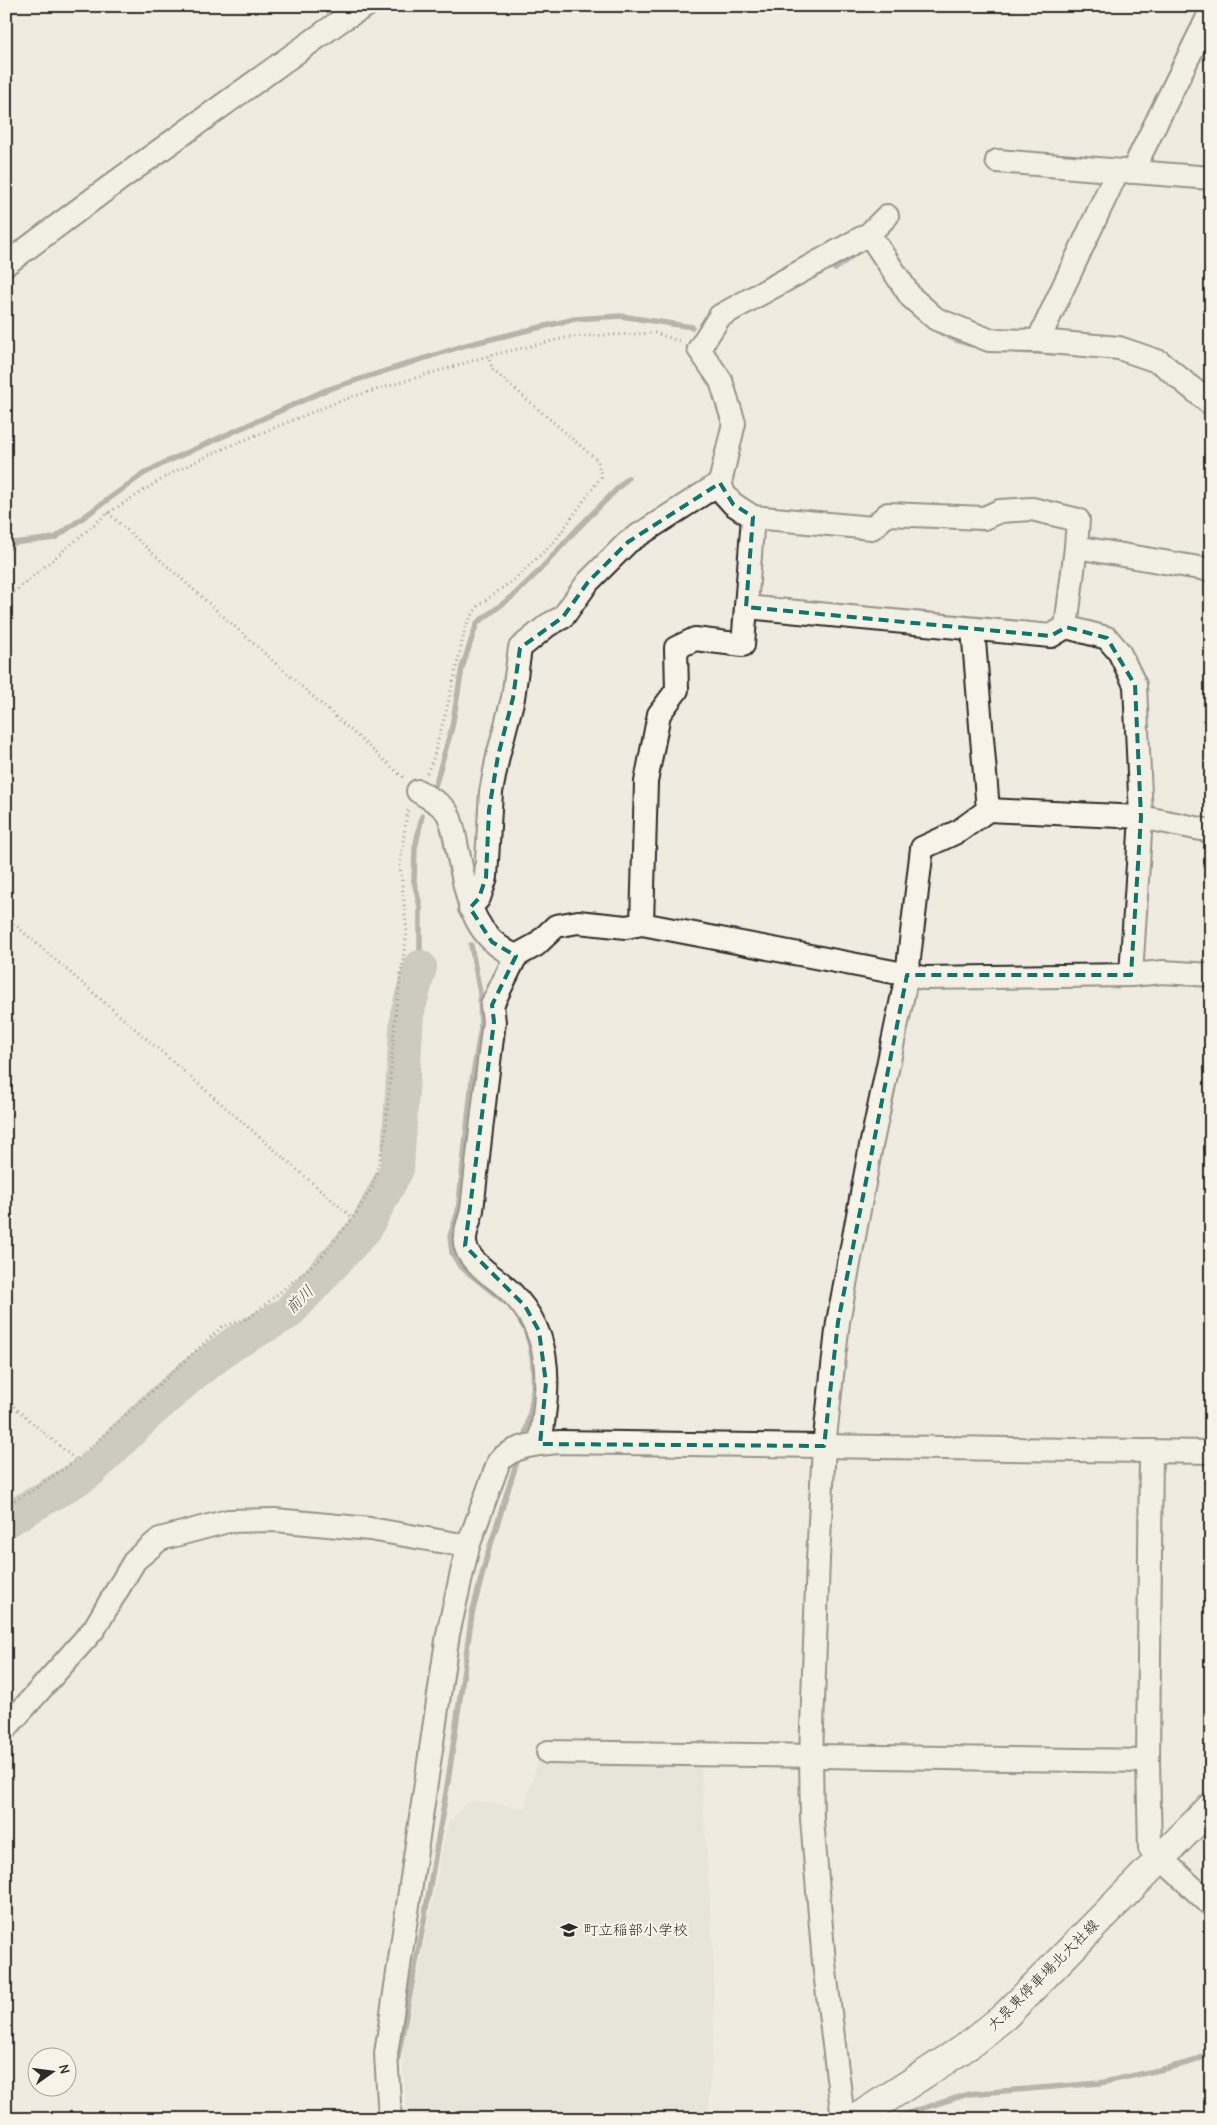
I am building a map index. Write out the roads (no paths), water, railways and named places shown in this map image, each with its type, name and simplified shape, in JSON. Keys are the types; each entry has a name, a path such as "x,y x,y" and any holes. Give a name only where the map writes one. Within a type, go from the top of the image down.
{"main road":[{"name":"大泉東停車場北大社線","path":"855,2119 969,2045 1005,2016 1211,1807"}],"street":[{"path":"6,264 343,19 366,6"},
{"path":"1038,341 1211,11"},
{"path":"997,161 1211,178"},
{"path":"887,216 869,234 720,316 699,349 721,381 734,423 720,483 724,494 733,504 752,517 872,528 888,514 984,518 1000,511 1032,509 1078,520 1066,627"},
{"path":"869,234 911,297 936,319 989,340 1038,341 1119,348 1160,362 1211,404"},
{"path":"470,908 479,898 486,878 491,792 513,698 520,648 548,625 563,617 588,582 628,542 720,483"},
{"path":"642,924 646,782 659,714 677,690 676,648 695,639 743,645 752,517"},
{"path":"1076,547 1211,570"},
{"path":"746,607 1051,636 1066,627 1107,638 1119,652 1134,685 1141,817 1131,975"},
{"path":"973,629 988,810"},
{"path":"418,791 448,813 456,840 470,908 492,942 501,949 516,956"},
{"path":"843,2119 824,1963 812,1819 811,1756 824,1446 838,1322 870,1151 907,976 922,848 959,831 988,810 1141,817 1211,831"},
{"path":"526,1447 545,1409 545,1364 539,1331 525,1306 469,1254 465,1246 471,1213 494,1022 492,1005 516,956 536,945 556,926 578,922 626,927 642,924 907,976 935,978 1131,975 1163,972 1211,975"},
{"path":"390,2119 386,2054 448,1634 468,1546 498,1461 526,1447 560,1442 1211,1452"},
{"path":"1151,1451 1148,1761 1150,1848 1211,1905"},
{"path":"6,1728 94,1628 135,1560 160,1539 228,1522 275,1520 370,1529 468,1546"},
{"path":"548,1752 1148,1761"}],"waterway":[{"path":"835,269 856,253"},
{"path":"6,550 13,543 55,538 143,474 326,390 466,345 575,319 621,316 692,327"},
{"path":"936,330 956,340 978,346"},
{"path":"1017,351 1053,353"},
{"path":"435,786 452,727 462,668 477,623 513,596 538,572 578,528 628,478"},
{"path":"420,967 420,906 414,881 415,848 422,816"},
{"path":"471,945 480,993 481,1028 472,1081 458,1212 450,1236 452,1253 460,1266 505,1302"},
{"name":"前川","path":"6,1521 89,1472 150,1412 193,1374 233,1344 288,1313 365,1229 397,1169 407,1014 420,967"},
{"path":"523,1441 534,1387 533,1359 526,1332"},
{"path":"397,2062 448,1781 472,1614 487,1556 519,1455"},
{"path":"889,2119 968,2094 1100,2083 1194,2061 1211,2053"}],"place":[{"name":"町立稲部小学校","path":"569,1930"}]}
